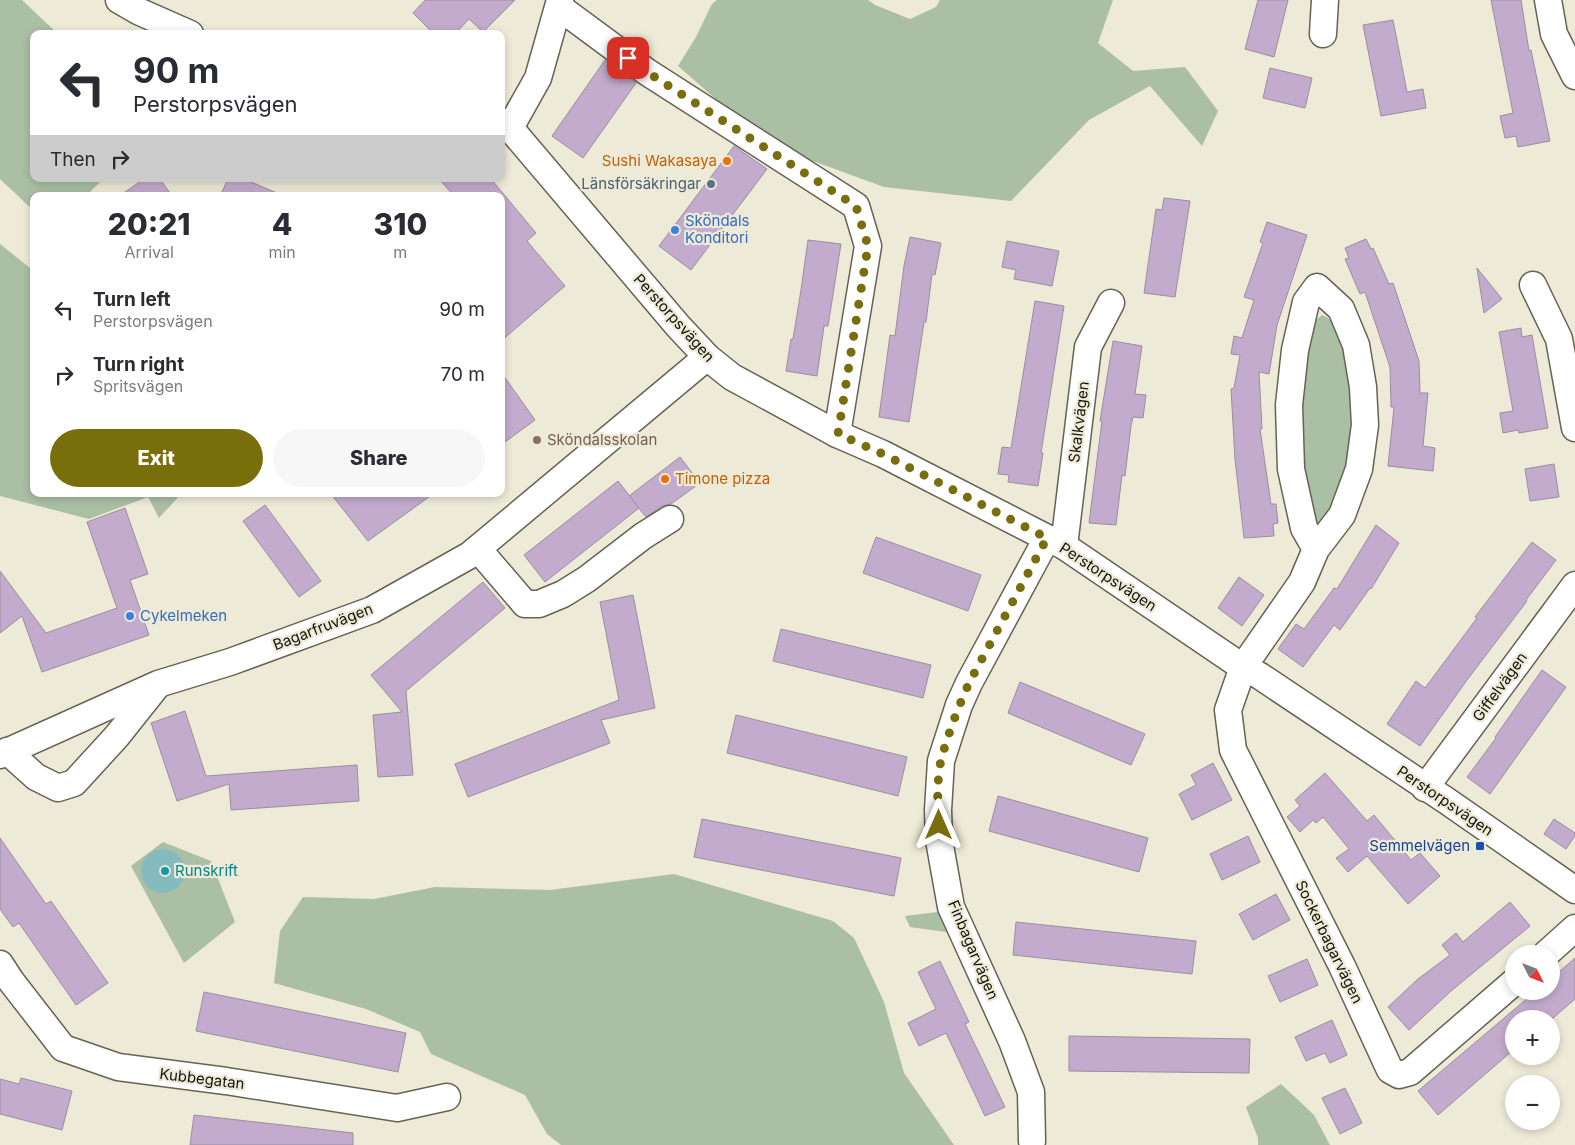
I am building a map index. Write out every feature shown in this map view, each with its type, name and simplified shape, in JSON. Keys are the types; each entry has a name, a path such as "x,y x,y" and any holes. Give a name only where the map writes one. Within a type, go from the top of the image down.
{"street":[{"path":"119,0 181,30"},
{"path":"1323,34 1325,0"},
{"path":"1548,0 1554,34 1575,76"},
{"path":"506,124 538,78 560,4 647,72 856,206 868,246 838,434"},
{"name":"Perstorpsvägen","path":"506,124 678,326 707,357 732,377 838,434 883,454 1056,542 1447,801 1575,890"},
{"path":"1533,285 1559,339 1575,428"},
{"path":"1243,666 1302,582 1316,549 1342,515 1359,469 1365,425 1363,387 1356,345 1342,309 1317,288 1306,302 1295,350 1289,404 1292,469 1304,528 1316,549"},
{"name":"Skalkvägen","path":"1056,542 1088,347 1111,303"},
{"name":"Bagarfruvägen","path":"158,684 116,736 74,783 58,788 36,777 3,753 158,684 230,662 372,610 470,555 707,357"},
{"path":"478,548 525,604 539,604 563,594 587,579 643,536 670,519"},
{"name":"Finbagarvägen","path":"1032,1141 1031,1092 1012,1041 951,907 939,840 938,810 941,761 959,705 969,683 1056,542"},
{"name":"Giffelvägen","path":"1425,788 1575,586"},
{"name":"Sockerbagarvägen","path":"1243,666 1228,710 1233,750 1342,966 1390,1070 1399,1075 1410,1072 1505,990"},
{"path":"1556,945 1575,928"},
{"name":"Kubbegatan","path":"0,964 63,1048 118,1067 226,1081 397,1108 447,1097"}],"green space":[{"path":"0,0 22,0 54,30 30,30 30,182 100,182 90,192 30,192 30,207 0,179"},
{"path":"717,0 868,0 875,5 910,19 936,7 940,0 1113,0 1098,43 1133,71 1185,67 1218,111 1202,146 1150,86 1089,120 1011,201 884,187 780,149 718,101 678,66 696,37 712,4"},
{"path":"0,244 30,268 30,497 148,497 89,519 0,496"},
{"path":"1322,315 1334,324 1346,361 1350,394 1351,451 1346,487 1320,527 1313,523 1298,456 1303,376 1312,329 1316,320"},
{"path":"148,497 178,497 159,518"},
{"path":"163,842 211,861 235,922 184,963 131,866"},
{"path":"674,874 833,921 854,938 884,1002 904,1073 954,1145 561,1145 547,1134 525,1095 431,1054 420,1032 366,1009 274,983 280,931 303,897 374,899 435,887 550,890"},
{"path":"947,911 960,934 910,927 905,916"},
{"path":"1281,1084 1314,1115 1330,1145 1258,1145 1258,1138 1246,1107"}],"water":[{"path":"163,849 175,853 181,859 185,871 181,883 175,889 163,893 151,889 145,883 141,871 145,859 151,853"}],"building":[{"path":"425,0 515,0 485,30 481,30 469,19 459,30 430,30 413,13"},
{"path":"1258,0 1288,0 1274,57 1245,49"},
{"path":"1491,0 1521,0 1529,51 1531,50 1550,141 1518,147 1516,136 1505,138 1500,116 1513,113"},
{"path":"1393,20 1407,92 1423,89 1426,108 1381,116 1363,25"},
{"path":"605,60 636,83 583,158 552,136"},
{"path":"1270,68 1312,78 1305,108 1263,98"},
{"path":"734,146 767,169 691,270 659,246"},
{"path":"140,182 162,182 169,192 125,192"},
{"path":"227,182 251,182 275,192 222,192"},
{"path":"442,182 494,182 502,192 450,192"},
{"path":"505,196 536,233 527,241 565,286 505,338"},
{"path":"1164,198 1190,201 1175,297 1144,293 1156,209 1162,210"},
{"path":"1267,222 1307,235 1277,325 1269,374 1259,372 1262,429 1260,429 1271,504 1276,504 1278,523 1273,524 1274,536 1244,538 1235,459 1231,389 1234,388 1240,355 1231,354 1234,336 1242,338 1254,300 1244,297 1263,243 1260,242"},
{"path":"910,237 941,243 935,275 932,274 909,422 879,417 890,335 895,336 904,266"},
{"path":"1366,239 1371,249 1373,248 1389,284 1393,283 1419,361 1420,393 1428,393 1423,446 1435,448 1433,471 1388,466 1394,407 1391,407 1390,367 1365,292 1360,294 1345,259 1349,258 1345,248"},
{"path":"808,240 841,244 828,326 824,326 817,376 786,371 791,339 793,339"},
{"path":"1007,241 1059,251 1052,286 1014,279 1016,270 1002,267"},
{"path":"1477,268 1502,299 1484,313"},
{"path":"1035,301 1064,306 1041,453 1043,453 1038,486 1008,482 1009,475 998,474 1002,447 1011,448"},
{"path":"1521,328 1522,337 1532,335 1548,428 1519,433 1518,430 1503,433 1500,413 1513,411 1499,332"},
{"path":"1113,341 1142,346 1135,394 1146,395 1143,418 1133,417 1125,476 1122,475 1116,525 1089,523 1102,421 1100,421"},
{"path":"505,378 535,420 505,442"},
{"path":"680,457 700,483 671,504 662,506 646,517 629,496"},
{"path":"1554,464 1559,497 1530,501 1525,469"},
{"path":"618,481 639,508 545,582 524,555"},
{"path":"333,497 429,497 368,541"},
{"path":"265,505 321,581 299,597 243,521"},
{"path":"125,508 148,574 130,580 149,635 42,672 22,616 0,633 0,571 46,633 117,608 87,522"},
{"path":"1376,525 1399,543 1371,589 1340,630 1334,625 1303,667 1278,649 1296,624 1304,629 1334,588 1337,589"},
{"path":"876,537 981,575 968,611 863,573"},
{"path":"1532,542 1556,560 1420,746 1387,724 1416,681 1425,688 1477,618 1475,617"},
{"path":"1239,577 1264,595 1242,626 1218,608"},
{"path":"483,582 505,608 406,691 413,775 378,777 373,715 402,712 371,675"},
{"path":"633,595 655,708 601,720 610,743 468,797 455,764 619,700 600,602"},
{"path":"781,629 931,665 923,698 773,661"},
{"path":"1542,670 1566,687 1490,794 1467,777"},
{"path":"1020,682 1145,734 1131,765 1008,713"},
{"path":"185,711 206,776 357,765 359,801 231,810 229,784 177,801 151,723"},
{"path":"736,715 907,757 898,796 727,753"},
{"path":"1213,763 1232,800 1192,820 1179,794 1196,785 1191,775"},
{"path":"1325,773 1367,821 1374,815 1411,860 1420,853 1440,876 1408,904 1367,856 1348,872 1336,858 1349,849 1323,817 1316,823 1313,820 1300,832 1287,817 1300,806 1295,800"},
{"path":"998,796 1148,838 1139,872 989,831"},
{"path":"702,819 901,858 894,896 694,857"},
{"path":"1554,819 1575,833 1566,849 1544,834"},
{"path":"1248,836 1260,862 1222,880 1210,854"},
{"path":"0,838 46,904 51,901 108,983 76,1005 19,923 13,927 0,909"},
{"path":"1276,894 1290,920 1253,940 1239,914"},
{"path":"1510,902 1530,926 1451,991 1409,1030 1388,1007 1418,979 1450,955 1442,945 1456,933 1463,942"},
{"path":"1016,922 1196,941 1192,974 1013,955"},
{"path":"1575,958 1575,999 1560,1012 1560,1010 1514,1010 1525,1000 1560,1000 1560,971"},
{"path":"1307,959 1318,985 1280,1002 1268,976"},
{"path":"940,961 969,1022 965,1024 1005,1107 985,1116 946,1033 919,1046 908,1023 936,1009 918,972"},
{"path":"204,992 406,1033 398,1072 196,1031"},
{"path":"1505,1017 1505,1057 1438,1115 1418,1091"},
{"path":"1332,1020 1347,1055 1330,1063 1325,1053 1306,1061 1295,1037"},
{"path":"1069,1036 1250,1039 1249,1073 1069,1071"},
{"path":"21,1078 72,1091 62,1130 0,1114 0,1079 19,1084"},
{"path":"1345,1088 1362,1123 1340,1134 1322,1098"},
{"path":"194,1115 353,1133 353,1145 190,1145"}],"place":[{"name":"Sushi Wakasaya","path":"727,161"},
{"name":"Länsförsäkringar","path":"711,184"},
{"name":"Sköndals Konditori","path":"675,230"},
{"name":"Sköndalsskolan","path":"537,440"},
{"name":"Timone pizza","path":"665,479"},
{"name":"Cykelmeken","path":"130,616"},
{"name":"Semmelvägen","path":"1480,846"},
{"name":"Runskrift","path":"165,871"}],"route":[{"path":"628,58 856,206 868,246 838,434 883,454 1047,538 959,705 941,761 939,825"}]}
